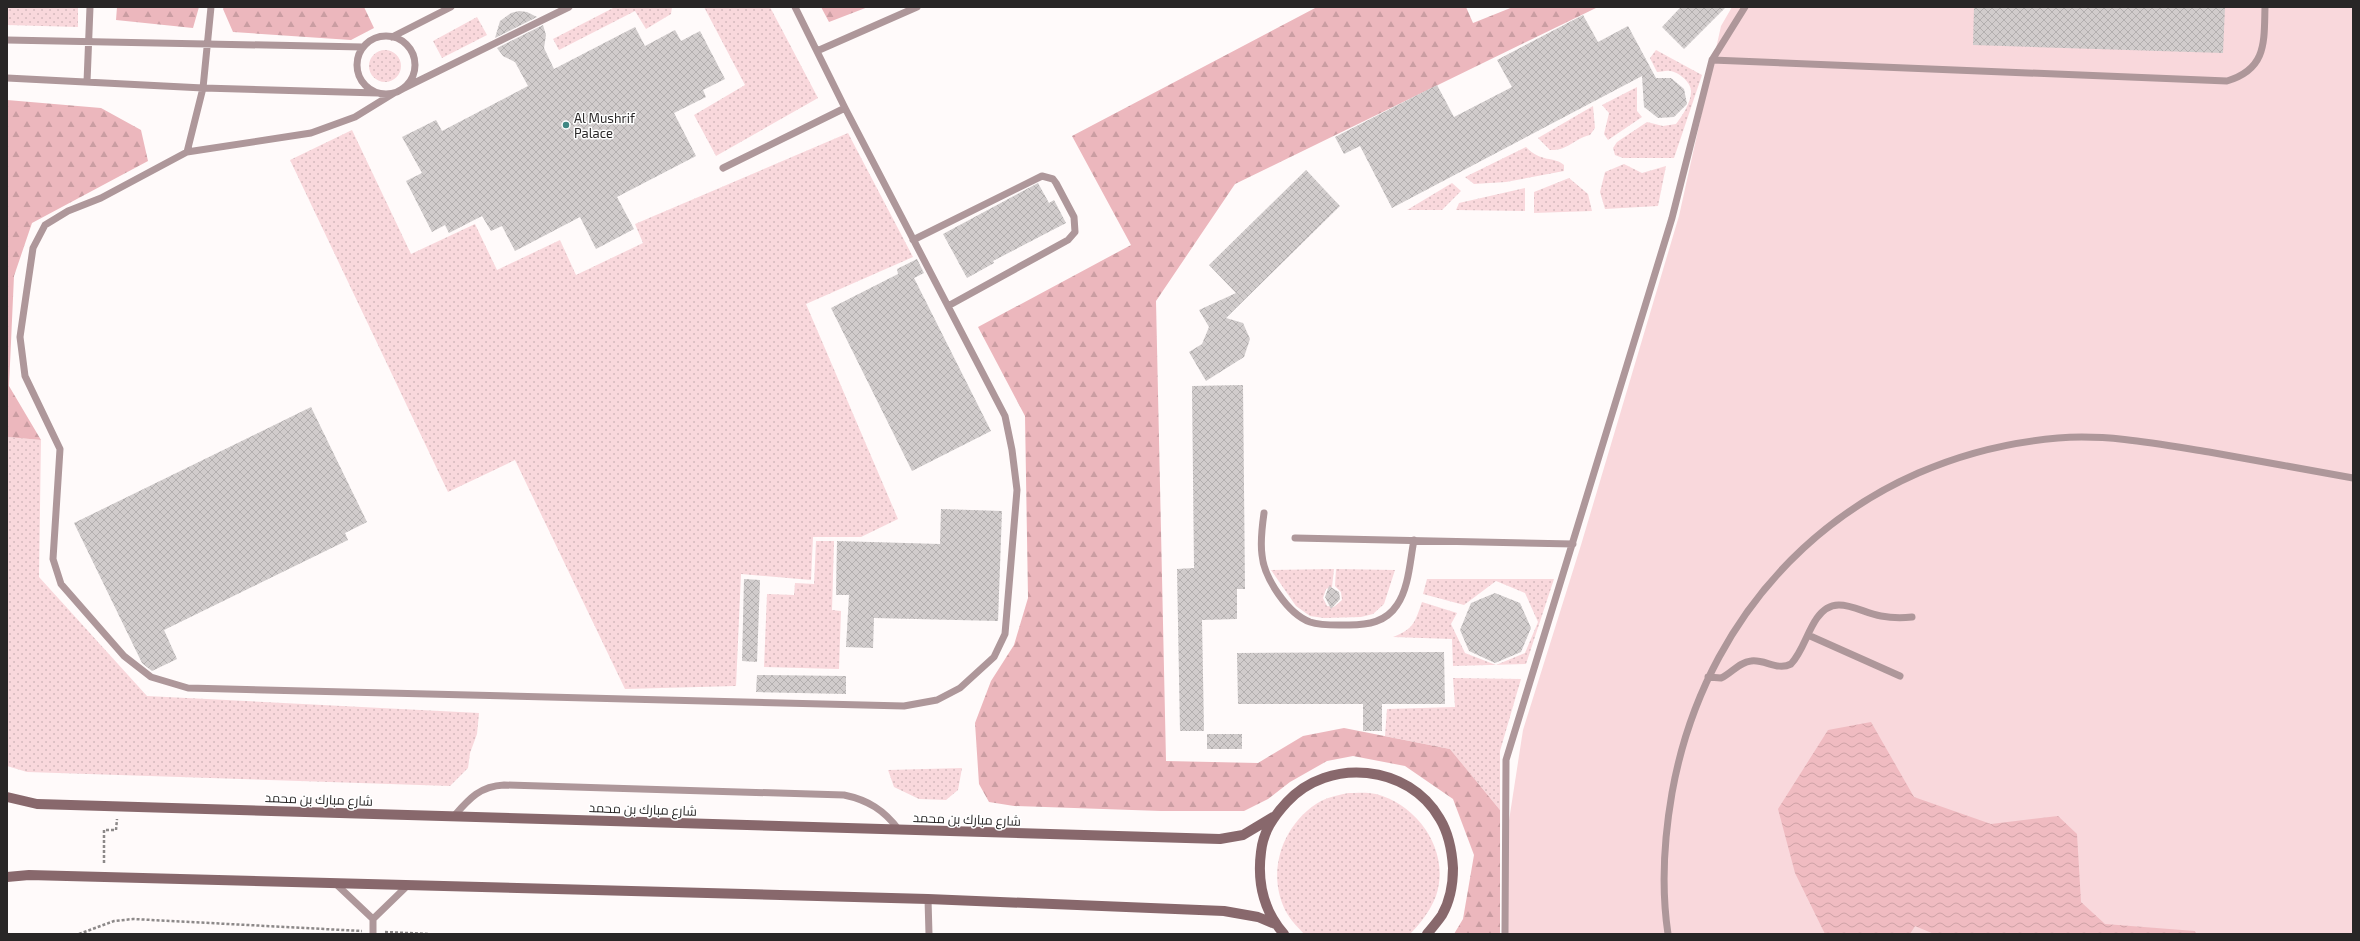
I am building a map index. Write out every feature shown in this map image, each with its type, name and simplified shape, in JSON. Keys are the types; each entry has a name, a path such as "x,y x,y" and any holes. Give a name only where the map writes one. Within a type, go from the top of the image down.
{"street":[{"path":"1284,934 1275,924 1263,898 1258,871 1262,843 1273,817 1296,792 1324,776 1357,771 1390,777 1418,793 1440,818 1452,849 1453,882 1443,914 1427,934"},
{"name":"شارع مبارك بن محمد","path":"7,797 38,804 1220,839 1243,835 1273,817"},
{"path":"7,877 29,875 406,887 928,899 1224,911 1258,917 1275,924"}],"lane":[{"path":"87,82 90,7"},
{"path":"187,152 203,88 206,44 211,7"},
{"path":"378,93 364,85 357,70 358,58 363,47 376,37 392,36 451,7"},
{"path":"569,7 394,93 355,117 319,130 187,152 101,198 68,211 45,225 33,248 20,337 25,376 60,449 53,559 61,584 124,656 151,677 188,688 904,706 937,700 960,688 994,657 1005,634 1017,490 1012,450 1005,416 845,108 795,7"},
{"path":"817,50 917,7"},
{"path":"1505,934 1506,760 1672,218 1712,60 1745,7"},
{"path":"1712,60 2227,80 2248,71 2256,62 2264,40 2265,7"},
{"path":"392,36 408,47 415,65 409,83 402,89"},
{"path":"7,40 363,47"},
{"path":"7,78 203,88 394,93"},
{"path":"723,168 845,108"},
{"path":"913,240 1042,176 1048,176 1056,183 1074,217 1075,232 1068,240 948,306"},
{"path":"1668,934 1664,884 1669,811 1684,742 1708,677 1742,617 1781,570 1808,543 1850,510 1878,493 1908,478 1969,455 2029,441 2060,438 2117,438 2353,478"},
{"path":"1264,513 1262,557 1270,579 1294,613 1307,621 1322,624 1364,625 1374,623 1391,613 1402,596 1414,540"},
{"path":"1295,538 1573,544"},
{"path":"1708,677 1721,678 1738,666 1751,660 1787,666 1794,660 1816,619 1823,610 1832,606 1843,604 1882,616 1912,617"},
{"path":"1808,635 1900,676"},
{"path":"454,816 476,793 484,788 512,785 844,795 857,798 881,810 899,830"},
{"path":"336,884 373,919"},
{"path":"373,933 373,919 406,887"},
{"path":"928,899 929,934"}],"path":[{"path":"103,877 104,830 116,830 117,806"},
{"path":"79,934 114,921 133,919 373,933 430,934"}],"shaded area":[{"path":"7,7 78,7 78,27 7,25"},
{"path":"615,7 672,7 671,14 646,29 635,11 559,50 553,39"},
{"path":"704,7 770,7 818,98 716,156 694,115 745,85"},
{"path":"1732,7 2353,7 2353,934 1504,934 1506,840 1523,730 1581,545 1679,216 1721,26"},
{"path":"477,17 487,35 442,58 433,41"},
{"path":"385,50 396,55 401,66 396,77 385,82 374,77 369,66 374,55"},
{"path":"1656,50 1702,75 1674,158 1623,158 1615,155 1613,148 1617,142 1647,122 1663,126 1676,124 1690,101 1691,89 1684,78 1674,72 1657,72 1650,58"},
{"path":"1637,87 1637,111 1642,117 1608,140 1604,134 1609,113 1602,105"},
{"path":"1593,106 1595,128 1590,135 1579,139 1566,147 1556,150 1550,150 1538,138"},
{"path":"352,130 411,254 475,224 497,270 560,240 576,275 643,243 635,224 848,133 913,257 806,304 898,519 861,537 813,537 811,580 741,574 736,686 625,689 515,460 448,492 290,160"},
{"path":"1526,147 1537,155 1560,162 1564,165 1564,171 1506,182 1474,184 1465,177"},
{"path":"1624,164 1642,173 1666,166 1658,206 1605,209 1600,192 1605,172"},
{"path":"1569,178 1588,194 1592,211 1534,213 1534,192"},
{"path":"1452,183 1461,191 1442,210 1407,210"},
{"path":"1525,188 1525,211 1456,210 1459,203"},
{"path":"7,437 41,440 39,577 147,696 479,713 477,734 470,753 468,768 450,786 27,772 7,766"},
{"path":"816,541 834,541 832,610 841,611 839,669 764,667 767,594 794,595 795,583 814,584"},
{"path":"1334,569 1332,587 1326,589 1323,598 1327,606 1334,607 1342,600 1341,592 1335,586 1336,569 1395,570 1384,604 1373,614 1361,617 1324,618 1310,616 1296,606 1271,570"},
{"path":"1427,579 1554,579 1526,664 1496,665 1525,653 1538,622 1525,593 1496,581 1464,605 1423,594"},
{"path":"1422,602 1457,613 1451,624 1465,653 1496,665 1453,666 1452,639 1393,637 1410,628"},
{"path":"1453,678 1521,679 1500,751 1500,810 1450,749 1385,736 1387,709 1455,707"},
{"path":"962,768 958,790 946,800 919,799 894,787 888,770"},
{"path":"1348,793 1376,794 1405,808 1417,819 1427,832 1435,847 1439,863 1439,879 1436,896 1425,916 1410,934 1304,934 1290,918 1281,900 1278,883 1278,867 1281,851 1287,836 1296,822 1307,811 1321,801"}],"green space":[{"path":"117,7 199,7 193,28 116,20"},
{"path":"224,7 364,7 374,28 351,40 233,32 223,9"},
{"path":"821,7 868,7 829,22"},
{"path":"1317,7 1466,7 1473,23 1513,7 1598,7 1235,184 1156,301 1166,761 1258,763 1303,736 1344,728 1450,749 1500,810 1500,934 1454,934 1463,919 1474,855 1453,799 1405,766 1353,756 1327,761 1290,782 1268,799 1244,811 1161,811 1014,806 989,802 979,784 975,723 991,681 1014,645 1028,598 1025,416 978,327 1131,245 1072,136"},
{"path":"7,100 101,108 141,130 148,161 32,223 14,276 9,386 41,440 7,437"}],"water":[{"path":"1871,722 1914,797 1991,824 2058,816 2077,834 2081,902 2105,924 2195,931 2196,934 1934,934 1915,926 1910,934 1825,934 1795,873 1778,809 1828,730"}],"building":[{"path":"1681,7 1726,7 1684,49 1662,27"},
{"path":"1974,7 2225,7 2223,53 1973,45"},
{"path":"519,11 527,12 537,17 495,38 500,21 511,13"},
{"path":"1583,15 1598,42 1628,26 1656,78 1671,78 1684,89 1687,104 1674,117 1658,118 1644,107 1642,76 1392,208 1360,146 1344,154 1335,137 1437,85 1454,117 1512,87 1497,60"},
{"name":"Al Mushrif Palace","path":"543,25 546,35 544,48 554,69 635,27 645,46 675,30 681,41 700,31 725,79 703,90 706,97 674,113 696,156 617,197 634,229 596,249 580,217 515,251 502,226 491,231 482,216 449,233 445,225 432,232 406,181 422,173 402,137 436,120 442,131 528,86 515,62 503,56 497,48"},
{"path":"1306,170 1340,206 1226,318 1243,323 1250,339 1244,357 1206,381 1189,352 1202,344 1209,327 1199,310 1236,293 1209,265"},
{"path":"1038,183 1049,203 1054,200 1066,223 993,261 994,263 967,278 943,234"},
{"path":"917,259 924,273 914,278 991,431 912,471 831,308 898,274 897,269"},
{"path":"1243,385 1245,589 1237,589 1237,619 1202,620 1204,731 1180,731 1177,569 1194,568 1192,386"},
{"path":"311,407 367,522 345,533 348,540 164,630 177,659 152,671 142,663 74,523"},
{"path":"941,509 1002,511 998,621 874,618 873,648 846,647 849,595 836,595 837,541 940,544"},
{"path":"744,579 760,580 757,662 742,661"},
{"path":"1329,586 1339,592 1340,599 1331,609 1325,597"},
{"path":"1495,593 1520,603 1531,628 1521,652 1495,663 1469,651 1460,630 1471,603"},
{"path":"1444,652 1445,704 1382,704 1382,731 1363,731 1363,704 1238,704 1237,653"},
{"path":"757,675 846,676 846,694 756,692"},
{"path":"1207,734 1242,734 1242,749 1207,749"}],"place":[{"name":"Al Mushrif Palace","path":"566,125"}]}
